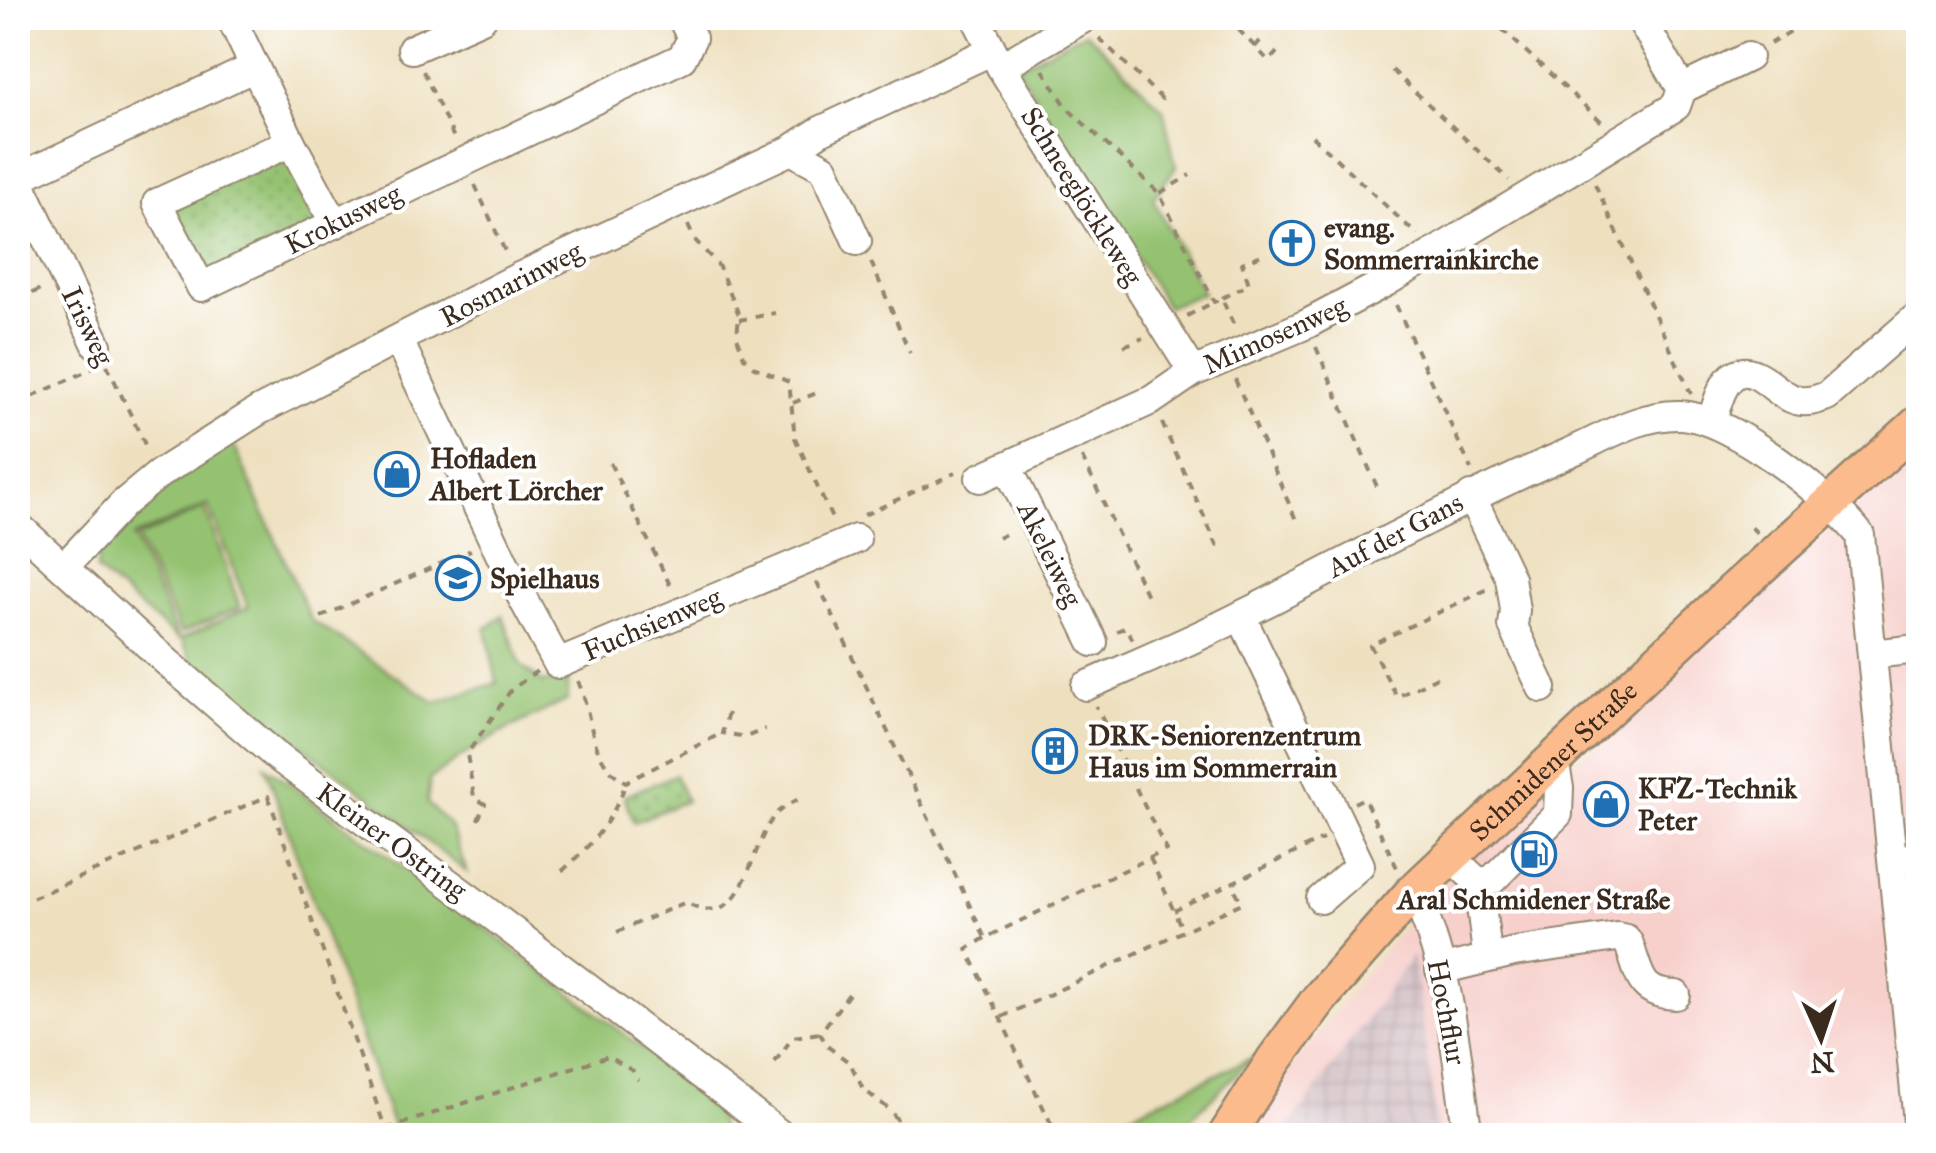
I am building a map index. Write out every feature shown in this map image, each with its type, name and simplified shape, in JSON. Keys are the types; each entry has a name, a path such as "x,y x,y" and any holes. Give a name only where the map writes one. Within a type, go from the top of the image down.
{"main road":[{"name":"Schmidener Straße","path":"1226,1136 1275,1059 1406,881 1450,855 1918,424"}],"street":[{"path":"230,18 335,224"},
{"path":"412,49 482,18"},
{"name":"Schneeglöckleweg","path":"976,18 996,59 1193,372"},
{"path":"1640,18 1682,89"},
{"name":"Rosmarinweg","path":"64,568 124,503 159,474 258,411 517,278 791,150 820,131 996,59 1030,49 1082,19"},
{"name":"Krokusweg","path":"291,142 157,202 202,286 682,58 687,28"},
{"name":"Mimosenweg","path":"980,478 1152,400 1193,372 1306,324 1386,282 1676,106 1682,89 1748,57"},
{"path":"18,178 255,68"},
{"path":"791,150 824,168 857,240"},
{"name":"Irisweg","path":"18,178 102,354"},
{"path":"1707,420 1730,378 1744,372 1754,374 1782,394 1812,401 1827,396 1918,316"},
{"name":"Fuchsienweg","path":"399,341 494,540 562,662 850,541"},
{"name":"Auf der Gans","path":"1091,696 1476,494 1646,419 1677,414 1707,420 1749,439 1847,518 1860,535"},
{"path":"1876,462 1862,494 1860,535 1872,654 1906,858 1918,1122"},
{"name":"Akeleiweg","path":"1007,466 1093,642"},
{"path":"1476,494 1510,578 1516,610 1513,626 1542,688"},
{"name":"Kleiner Ostring","path":"18,526 166,662 276,755 482,906 782,1136"},
{"path":"1240,616 1360,865 1320,899"},
{"path":"1872,654 1918,649"},
{"path":"1478,882 1492,880 1558,814 1554,760"},
{"path":"1450,855 1478,882 1486,946"},
{"name":"Hochflur","path":"1406,881 1427,918 1440,970 1468,1136"},
{"path":"1440,970 1514,952 1617,936 1629,944 1646,988 1655,994 1676,995"}],"path":[{"path":"1227,18 1269,61 1279,50"},
{"path":"1490,18 1621,140"},
{"path":"1748,57 1812,18"},
{"path":"1082,19 1162,99 1167,94"},
{"path":"1239,30 1248,19"},
{"path":"1255,47 1265,36"},
{"path":"412,49 464,160"},
{"path":"1030,49 1068,110 1159,193 1214,302 1249,284 1242,263 1264,254"},
{"path":"1136,73 1141,67"},
{"path":"1392,70 1527,197"},
{"path":"1312,136 1435,252"},
{"path":"1585,162 1707,420"},
{"path":"1159,193 1190,175"},
{"path":"478,193 517,278"},
{"path":"678,203 694,239 718,265 739,320 737,337 744,357 754,368 789,382 796,438 850,541"},
{"path":"1386,282 1476,494"},
{"path":"1222,298 1234,352 1296,520"},
{"path":"739,320 775,313"},
{"path":"1306,324 1378,489"},
{"path":"18,403 102,354"},
{"name":"Irisweg","path":"102,354 159,474"},
{"path":"793,403 821,391"},
{"path":"1152,400 1220,552"},
{"path":"1071,435 1146,596"},
{"path":"610,463 682,612"},
{"path":"850,541 863,515 956,473 980,478"},
{"path":"320,616 494,540"},
{"path":"806,560 986,938"},
{"path":"1437,677 1397,696 1370,645 1510,578"},
{"path":"478,820 486,804 474,797 467,754 511,690 534,672 562,662 589,709 599,758 610,774 626,782"},
{"path":"1057,1136 967,948 1166,850 1091,696"},
{"path":"722,733 728,713"},
{"path":"562,871 588,848 618,806 626,782 722,733 746,737 765,729"},
{"path":"18,904 268,796 387,1132 608,1056 633,1071 638,1080"},
{"path":"616,932 686,902 703,911 718,911 733,900 776,814 802,797"},
{"path":"1174,911 1232,884 1340,820 1364,798 1406,881"},
{"path":"1150,858 1183,931"},
{"path":"1002,1017 1242,903 1232,884"},
{"path":"775,1062 793,1037 820,1033 849,994"},
{"path":"820,1033 827,1046 850,1063 863,1089 910,1136"}],"shaded area":[{"path":"1918,448 1918,1135 1251,1136 1290,1070 1369,968 1438,888"},
{"path":"1413,955 1438,1135 1283,1135"}],"green space":[{"path":"1086,32 1163,109 1176,167 1153,199 1203,293 1167,307 1017,67"},
{"path":"291,142 335,224 201,287 157,203"},
{"path":"232,441 311,620 435,702 497,683 486,629 503,615 521,666 543,683 568,676 568,700 496,735 430,779 427,803 450,826 467,872 192,661 181,639 248,607 208,505 133,537 179,640 97,571 98,546 138,509"},
{"path":"205,508 240,607 181,633 137,538"},
{"path":"265,766 713,1102 723,1135 396,1135"},
{"path":"675,775 686,801 634,822 624,796"},
{"path":"1254,1057 1173,1135 1086,1135"}],"place":[{"name":"evang. Sommerrainkirche","path":"1292,243"},
{"name":"Hofladen Albert Lörcher","path":"397,474"},
{"name":"Spielhaus","path":"458,578"},
{"name":"DRK-Seniorenzentrum Haus im Sommerrain","path":"1055,751"},
{"name":"KFZ-Technik Peter","path":"1606,804"},
{"name":"Aral Schmidener Straße","path":"1534,854"}]}
